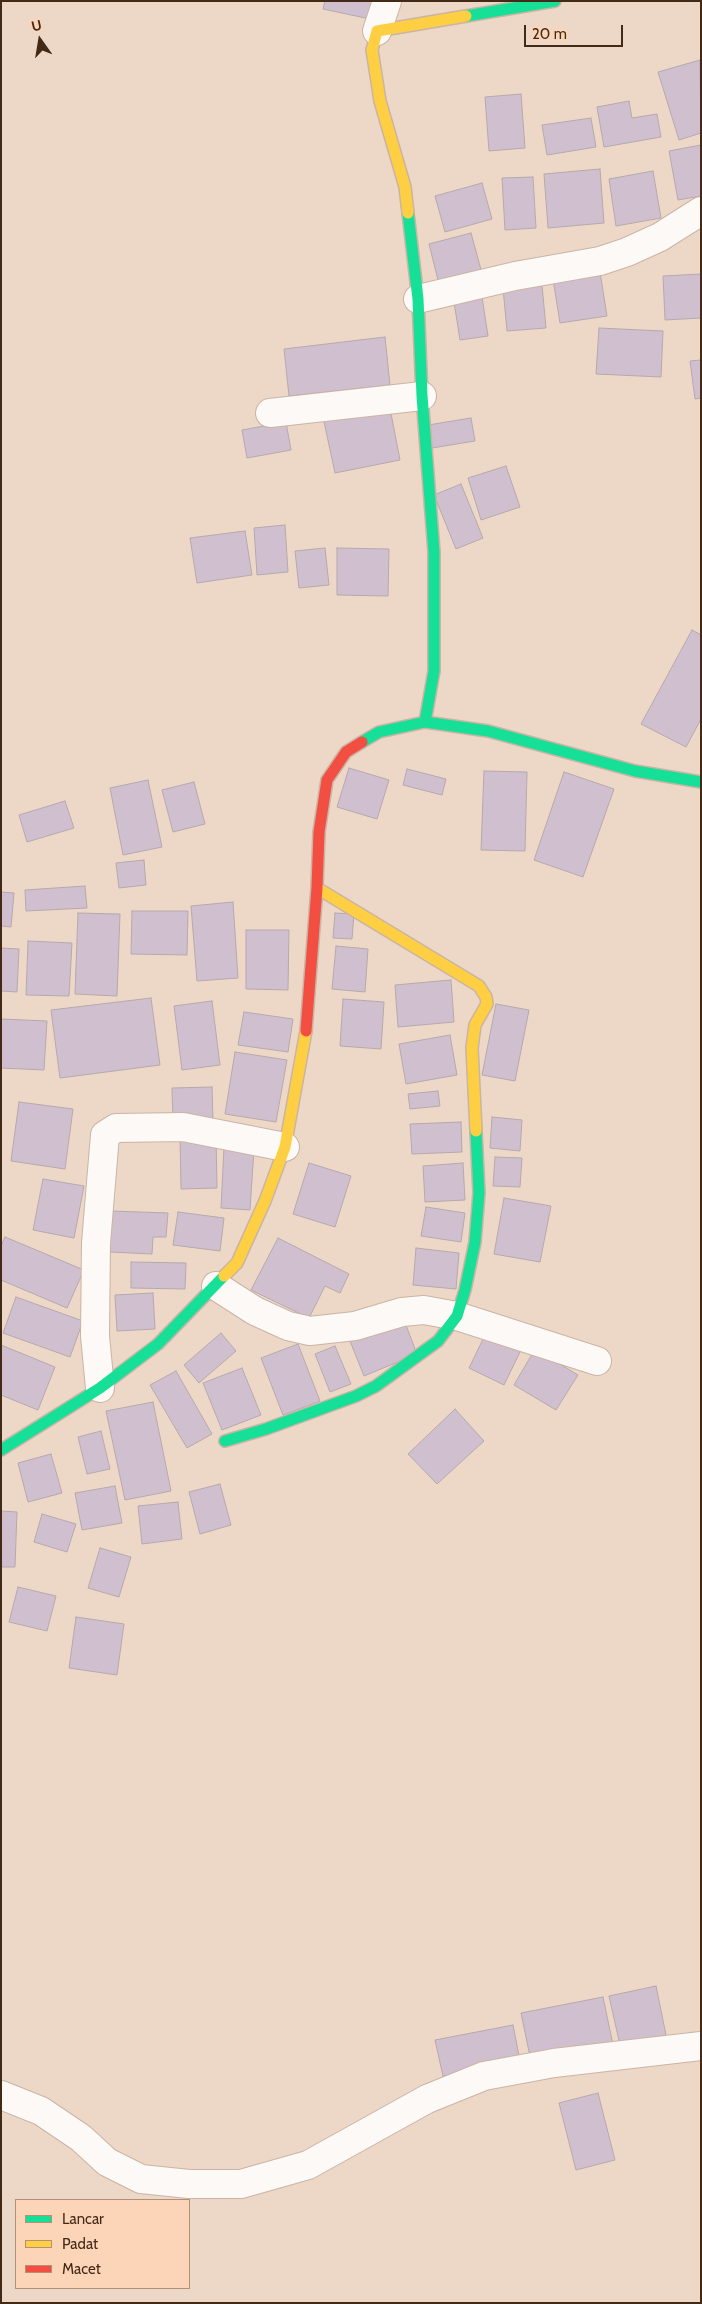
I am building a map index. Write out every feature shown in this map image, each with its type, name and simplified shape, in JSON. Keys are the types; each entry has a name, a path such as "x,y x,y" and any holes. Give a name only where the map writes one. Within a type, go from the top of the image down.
{"street":[{"path":"387,1 372,50 380,101 405,188 418,299 422,396 434,552 434,671 425,722"},
{"path":"378,31 555,1"},
{"path":"418,299 515,276 609,258 660,237 701,211"},
{"path":"270,413 422,396"},
{"path":"1,1450 100,1388 158,1344 238,1263 265,1201 285,1147 305,1045 317,888 319,832 327,780 346,752 379,732 425,722 488,731 635,771 701,782"},
{"path":"224,1441 316,1411 376,1386 438,1341 457,1316 465,1290 476,1233 480,1193 472,1048 475,1025 484,1010 486,997 479,986 471,980 317,888"},
{"path":"100,1388 96,1336 96,1243 105,1135 116,1128 183,1127 285,1147"},
{"path":"216,1286 255,1311 288,1326 310,1331 355,1326 402,1312 424,1310 457,1316 597,1361"},
{"path":"1,2094 41,2111 80,2138 107,2162 141,2179 189,2184 241,2184 308,2165 427,2099 484,2076 554,2063 701,2046"}],"building":[{"path":"325,1 374,1 370,19 323,9"},
{"path":"700,60 701,133 679,140 658,72"},
{"path":"521,94 525,148 489,151 485,97"},
{"path":"629,101 632,118 657,114 661,137 604,147 597,107"},
{"path":"591,118 596,147 547,155 542,125"},
{"path":"701,145 701,196 678,200 669,151"},
{"path":"600,169 604,223 548,228 544,174"},
{"path":"653,171 661,218 616,226 609,179"},
{"path":"533,177 536,228 505,230 502,178"},
{"path":"482,183 492,219 445,232 435,196"},
{"path":"471,233 483,277 440,288 429,244"},
{"path":"600,272 607,316 560,323 553,279"},
{"path":"701,274 701,318 665,320 663,276"},
{"path":"542,285 546,328 507,331 503,288"},
{"path":"482,297 488,336 460,340 454,302"},
{"path":"599,328 663,331 661,377 596,374"},
{"path":"385,337 390,385 289,396 284,349"},
{"path":"701,360 701,398 695,399 690,361"},
{"path":"389,403 400,460 335,473 323,417"},
{"path":"471,418 475,441 432,448 428,425"},
{"path":"286,422 291,450 247,458 242,430"},
{"path":"506,466 520,507 481,520 468,478"},
{"path":"461,484 483,538 456,549 434,495"},
{"path":"285,525 288,572 257,575 254,528"},
{"path":"245,531 252,575 197,583 190,538"},
{"path":"325,548 329,585 299,588 295,551"},
{"path":"337,548 389,549 388,596 337,595"},
{"path":"692,630 701,635 701,719 686,747 641,724"},
{"path":"349,768 389,780 377,819 337,807"},
{"path":"407,769 446,779 442,795 403,785"},
{"path":"484,771 527,772 525,851 481,850"},
{"path":"564,772 614,789 583,877 534,860"},
{"path":"148,780 162,847 123,855 110,788"},
{"path":"194,782 205,824 173,832 162,790"},
{"path":"65,801 74,828 27,842 19,815"},
{"path":"144,860 146,885 119,888 116,863"},
{"path":"85,886 87,908 26,911 25,890"},
{"path":"1,892 14,893 11,927 1,926"},
{"path":"233,902 238,978 197,981 191,906"},
{"path":"132,911 188,911 187,955 131,954"},
{"path":"78,913 120,914 117,996 75,994"},
{"path":"335,913 354,914 352,939 333,938"},
{"path":"246,930 289,930 288,990 246,989"},
{"path":"28,941 72,943 69,996 26,995"},
{"path":"336,946 368,949 365,992 332,989"},
{"path":"1,948 19,949 17,992 1,991"},
{"path":"451,980 454,1022 398,1027 395,985"},
{"path":"151,998 160,1065 60,1078 51,1010"},
{"path":"343,999 384,1002 381,1049 340,1046"},
{"path":"212,1001 220,1065 182,1070 174,1006"},
{"path":"496,1004 529,1010 515,1081 482,1075"},
{"path":"244,1012 293,1019 288,1052 238,1045"},
{"path":"1,1019 47,1021 44,1070 1,1068"},
{"path":"450,1035 457,1075 406,1084 399,1044"},
{"path":"235,1052 287,1060 276,1122 225,1114"},
{"path":"212,1087 213,1120 173,1122 172,1088"},
{"path":"438,1091 440,1106 410,1109 408,1094"},
{"path":"19,1102 73,1109 65,1169 11,1161"},
{"path":"492,1117 522,1120 520,1151 490,1148"},
{"path":"461,1122 462,1152 412,1154 410,1124"},
{"path":"180,1135 216,1135 217,1188 181,1189"},
{"path":"224,1147 254,1149 250,1210 221,1208"},
{"path":"495,1157 522,1158 520,1187 493,1186"},
{"path":"309,1163 351,1176 335,1227 293,1214"},
{"path":"463,1163 465,1200 425,1202 423,1166"},
{"path":"43,1179 84,1186 74,1238 33,1230"},
{"path":"504,1198 551,1206 540,1262 494,1254"},
{"path":"426,1207 465,1213 461,1242 421,1236"},
{"path":"111,1211 168,1213 166,1237 153,1237 152,1254 110,1252"},
{"path":"178,1212 224,1218 220,1251 173,1245"},
{"path":"5,1237 84,1270 67,1308 1,1280 1,1246"},
{"path":"278,1238 349,1274 340,1293 325,1286 309,1318 251,1290"},
{"path":"416,1248 459,1253 456,1289 413,1285"},
{"path":"131,1262 186,1263 185,1289 131,1288"},
{"path":"153,1293 155,1329 117,1331 115,1295"},
{"path":"16,1297 83,1321 70,1357 3,1333"},
{"path":"404,1320 417,1354 364,1376 350,1341"},
{"path":"487,1331 522,1348 504,1385 469,1368"},
{"path":"221,1333 236,1351 199,1383 184,1365"},
{"path":"298,1344 320,1401 283,1415 261,1358"},
{"path":"1,1345 55,1367 38,1410 1,1395"},
{"path":"335,1346 351,1384 330,1392 315,1354"},
{"path":"535,1349 578,1375 556,1410 514,1385"},
{"path":"242,1368 261,1415 222,1430 203,1383"},
{"path":"176,1371 212,1434 187,1448 150,1385"},
{"path":"153,1402 171,1491 125,1500 106,1411"},
{"path":"455,1409 484,1441 437,1484 408,1454"},
{"path":"101,1431 110,1469 87,1474 78,1437"},
{"path":"51,1454 62,1493 28,1502 18,1463"},
{"path":"220,1484 231,1525 200,1534 189,1492"},
{"path":"115,1486 122,1523 82,1530 75,1493"},
{"path":"178,1502 182,1539 142,1544 138,1506"},
{"path":"1,1511 17,1512 15,1567 1,1567"},
{"path":"42,1514 76,1524 67,1552 34,1542"},
{"path":"100,1548 131,1557 119,1597 88,1588"},
{"path":"18,1587 56,1596 47,1631 9,1622"},
{"path":"76,1617 124,1624 117,1675 69,1668"},
{"path":"656,1986 666,2035 620,2045 609,1996"},
{"path":"603,1997 613,2045 531,2061 521,2013"},
{"path":"513,2025 520,2061 443,2076 435,2040"},
{"path":"598,2093 615,2160 576,2170 559,2103"}],"traffic: fast":[{"path":"466,16 555,1"},
{"path":"408,213 418,299 422,396 434,552 434,671 425,722"},
{"path":"362,742 379,732 425,722 488,731 635,771 701,782"},
{"path":"225,1441 266,1429 356,1396 376,1386 438,1341 457,1316 465,1290 475,1242 479,1193 476,1131"},
{"path":"1,1450 100,1388 158,1344 224,1276"}],"traffic: slow":[{"path":"408,213 405,187 380,101 372,50 377,31 466,16"},
{"path":"317,888 479,986 486,997 487,1004 475,1025 472,1048 476,1131"},
{"path":"224,1276 237,1263 265,1201 285,1147 306,1031"}],"traffic: jam":[{"path":"306,1031 317,888 319,832 327,780 346,752 362,742"}]}
